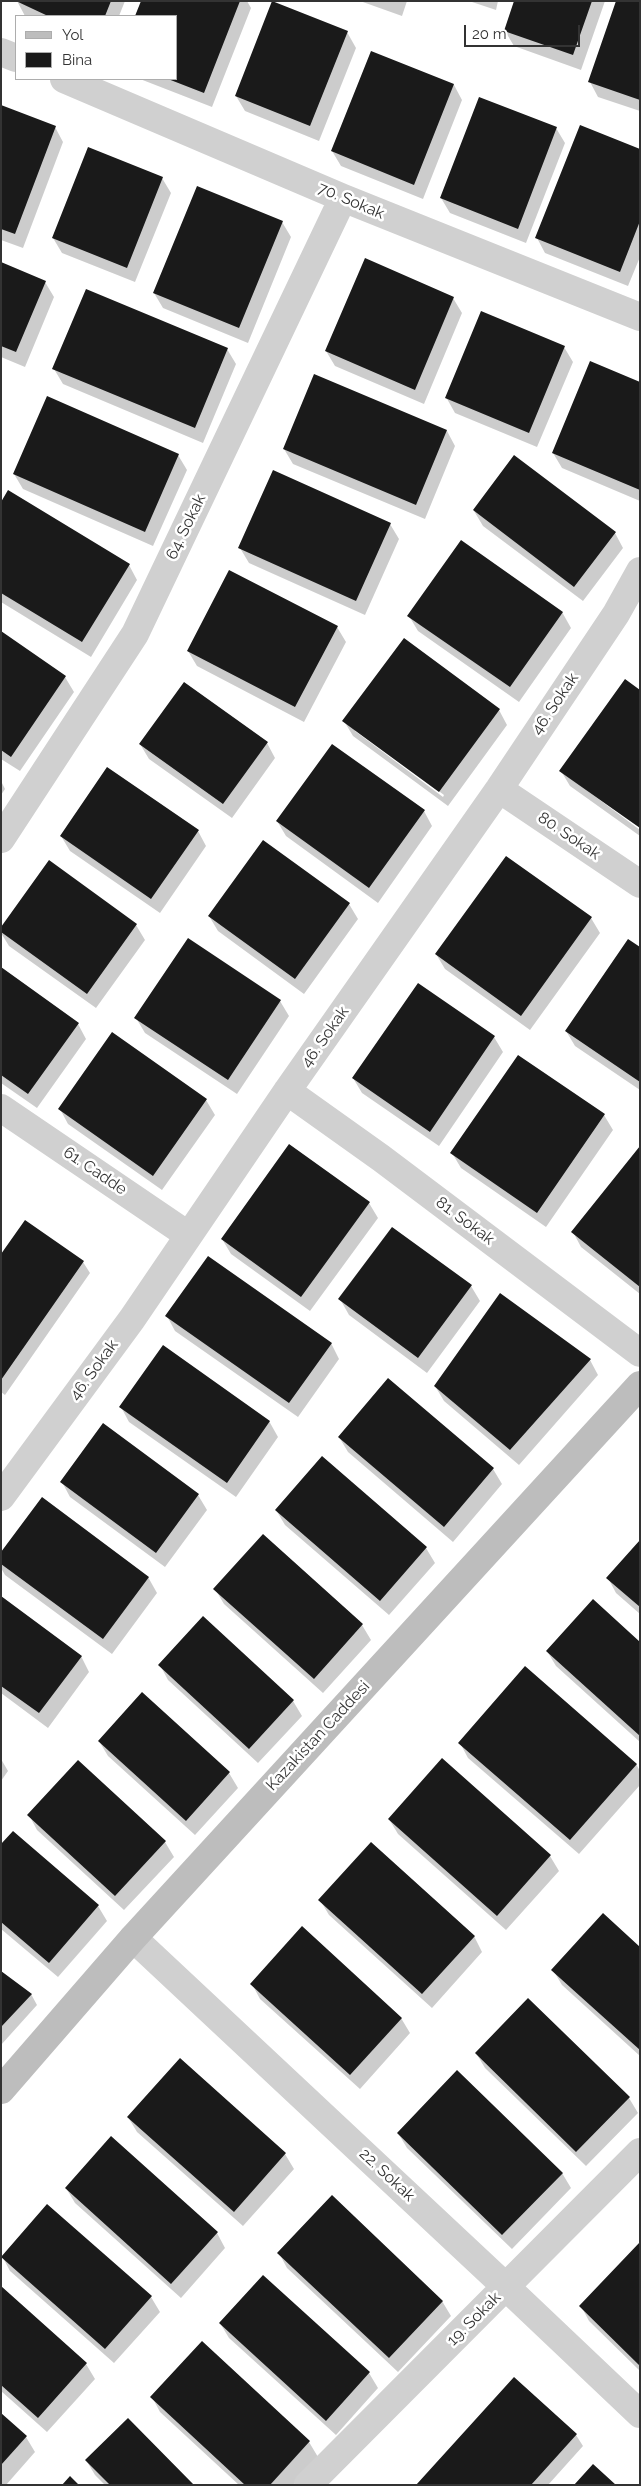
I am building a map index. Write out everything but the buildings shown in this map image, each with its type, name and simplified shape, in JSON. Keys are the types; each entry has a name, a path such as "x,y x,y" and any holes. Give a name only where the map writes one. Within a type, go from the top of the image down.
{"main road":[{"name":"Kazakistan Caddesi","path":"1,2090 132,1938 640,1385"}],"street":[{"path":"1,52 15,58"},
{"name":"70. Sokak","path":"66,80 343,198 640,317"},
{"name":"64. Sokak","path":"1,839 135,634 343,198"},
{"name":"46. Sokak","path":"1,1497 132,1319 287,1091 499,789 616,614 640,572"},
{"name":"80. Sokak","path":"499,789 640,884"},
{"name":"81. Sokak","path":"287,1091 381,1158 640,1353"},
{"name":"61. Cadde","path":"1,1108 188,1235"},
{"name":"22. Sokak","path":"132,1938 640,2414"},
{"name":"19. Sokak","path":"308,2485 640,2152"}]}
